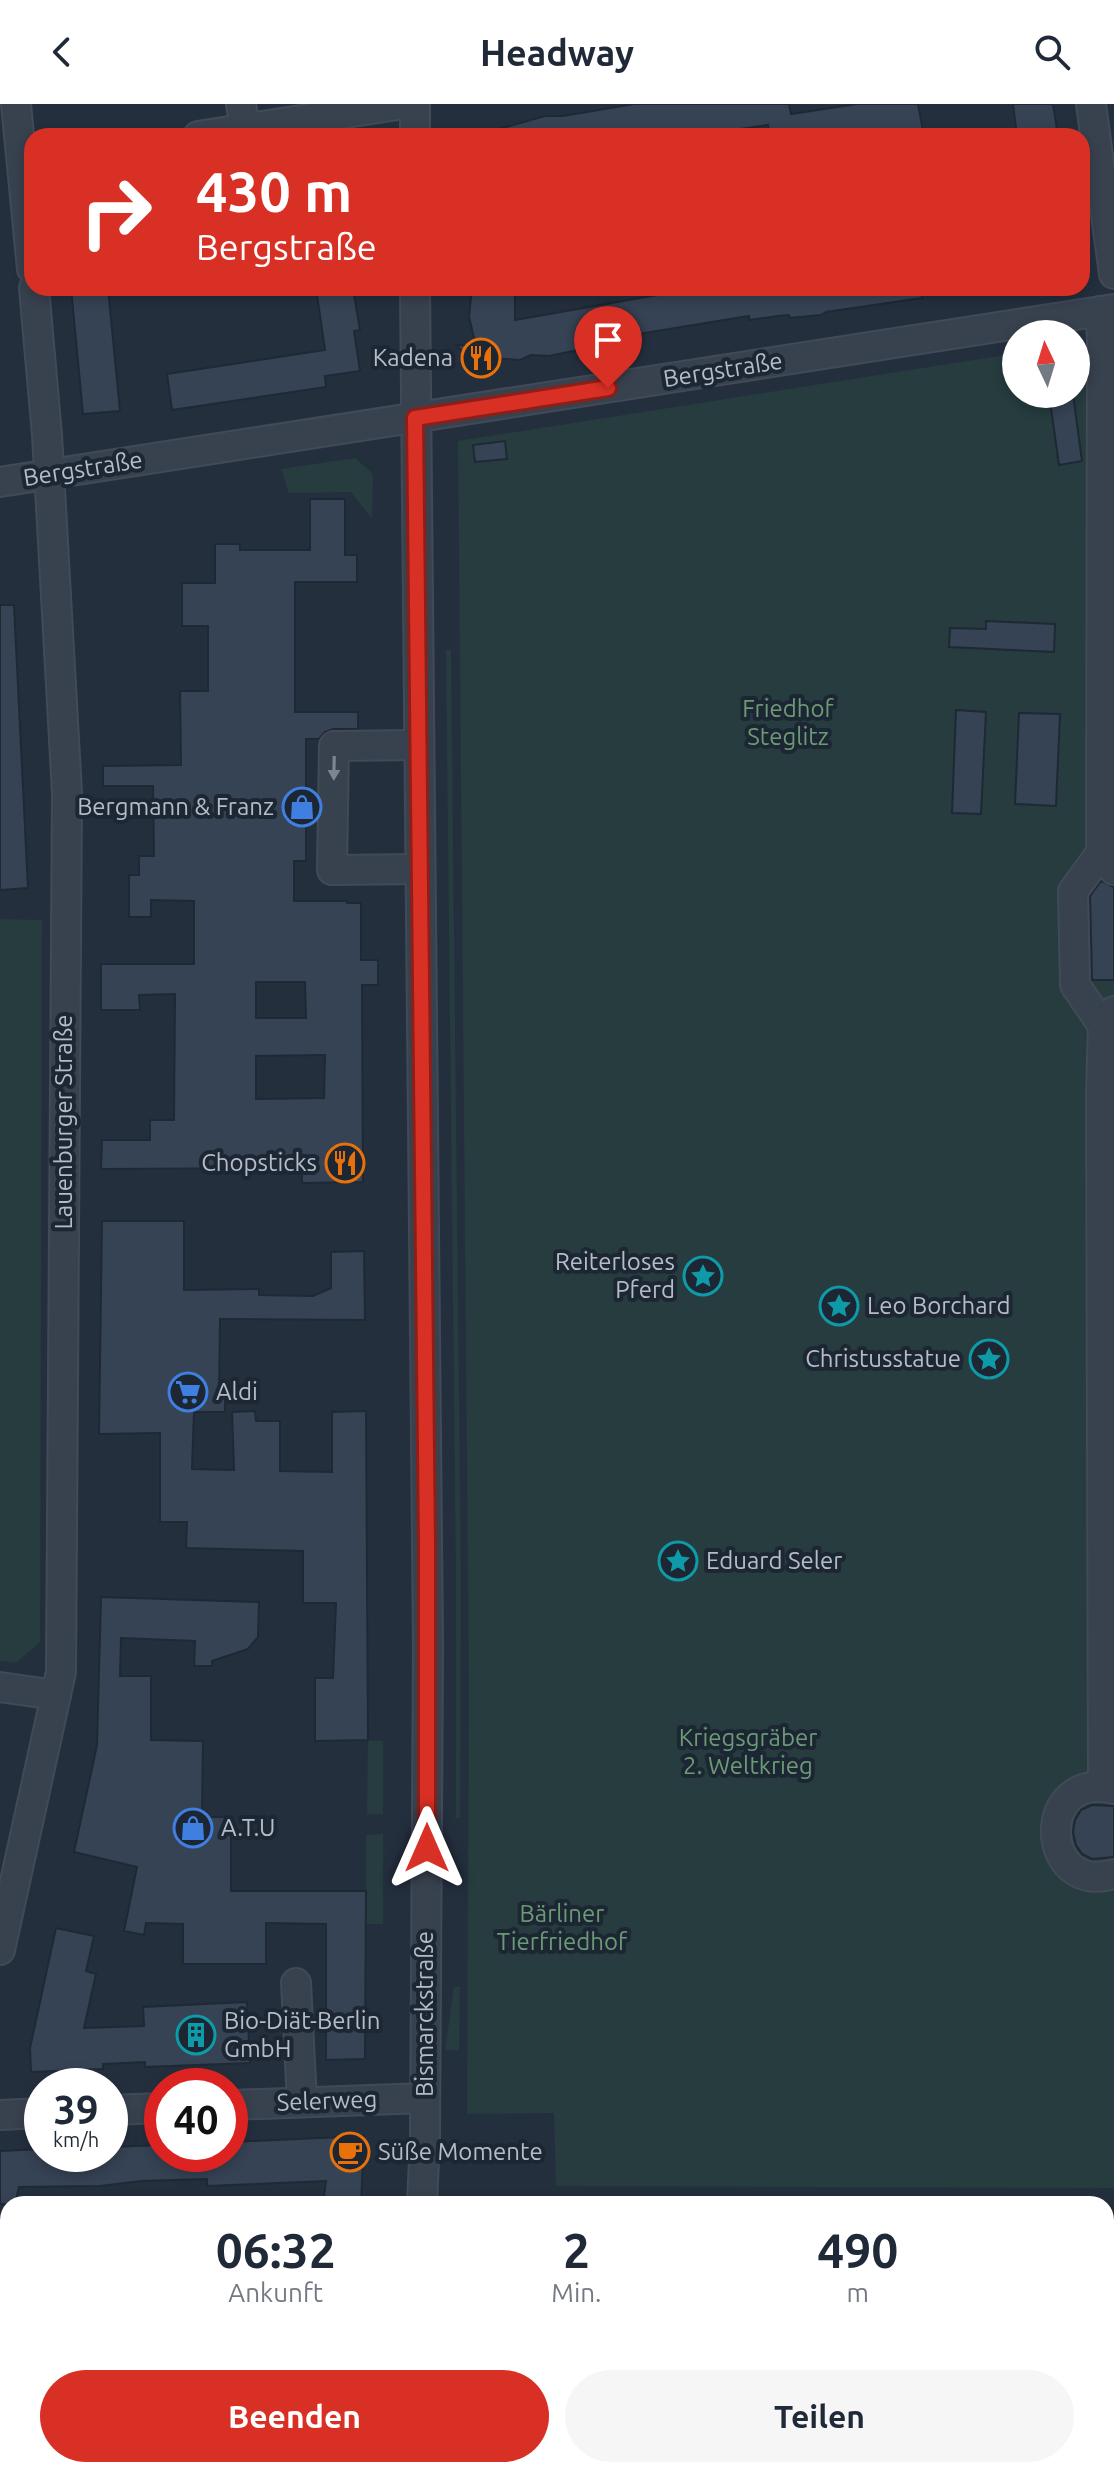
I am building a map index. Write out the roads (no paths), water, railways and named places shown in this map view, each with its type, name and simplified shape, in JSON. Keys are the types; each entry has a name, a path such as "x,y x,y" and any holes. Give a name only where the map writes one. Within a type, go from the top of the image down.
{"street":[{"path":"16,104 18,164 24,209"},
{"path":"216,128 243,116 404,104"},
{"path":"415,104 415,128"},
{"path":"1091,104 1114,274"},
{"name":"Lauenburger Straße","path":"0,1950 56,1695 61,1659 67,793 50,475 35,296"},
{"name":"Bismarckstraße","path":"415,296 428,1632 422,2196"},
{"path":"1107,310 1102,340 1107,862 1073,891 1075,985 1108,1018 1108,1788 1080,1791 1068,1799 1059,1810 1055,1838 1067,1864 1078,1872 1096,1877 1114,1874"},
{"name":"Bergstraße","path":"0,482 1107,310"},
{"path":"419,745 334,746 332,870 420,869"},
{"path":"0,1687 56,1695"},
{"path":"296,1983 302,2102"},
{"name":"Selerweg","path":"248,2104 425,2098"},
{"path":"0,2115 24,2114"}],"place":[{"name":"Kadena","path":"481,358"},
{"name":"Bergmann & Franz","path":"302,807"},
{"name":"Chopsticks","path":"345,1163"},
{"name":"Reiterloses Pferd","path":"703,1276"},
{"name":"Leo Borchard","path":"839,1306"},
{"name":"Christusstatue","path":"989,1359"},
{"name":"Aldi","path":"188,1392"},
{"name":"Eduard Seler","path":"678,1561"},
{"name":"A.T.U","path":"193,1828"},
{"name":"Bio-Diät-Berlin GmbH","path":"196,2035"},
{"name":"Süße Momente","path":"350,2152"}],"park label":[{"name":"Friedhof Steglitz","path":"788,723"},
{"name":"Kriegsgräber 2. Weltkrieg","path":"748,1752"},
{"name":"Bärliner Tierfriedhof","path":"562,1928"}]}
